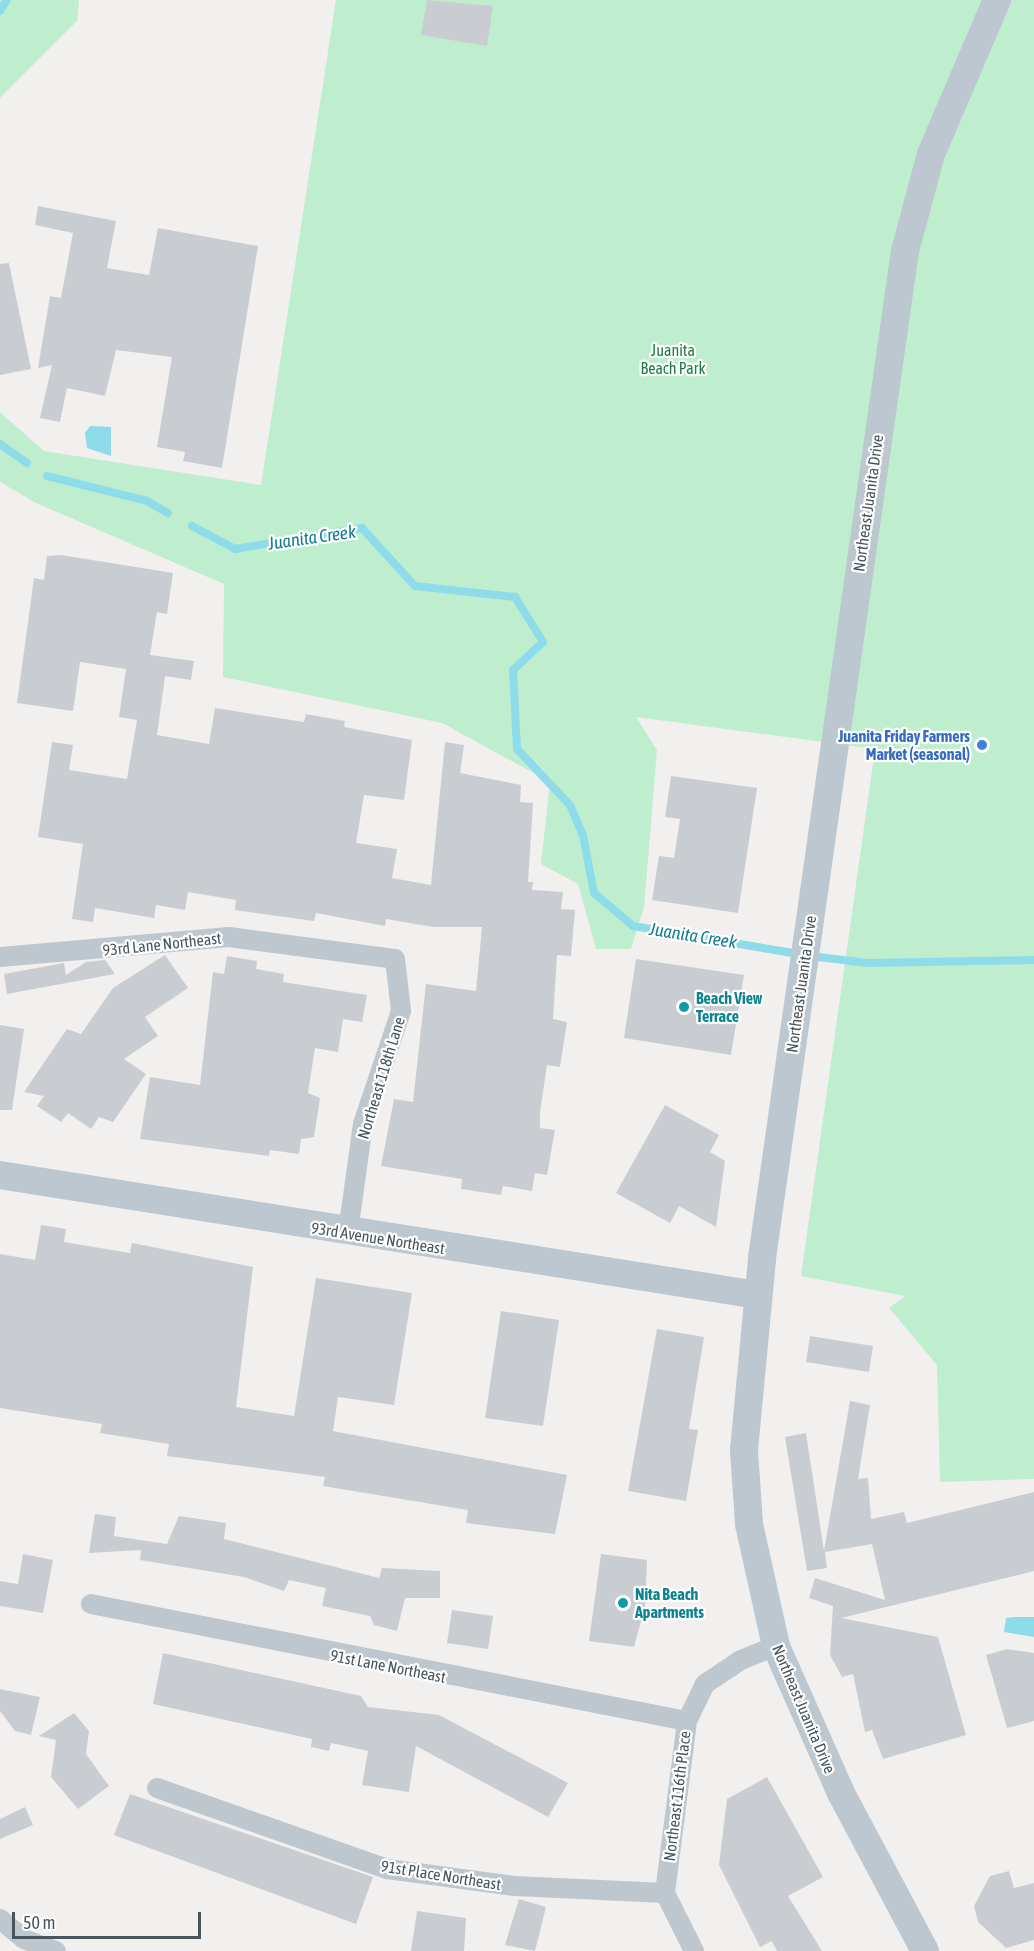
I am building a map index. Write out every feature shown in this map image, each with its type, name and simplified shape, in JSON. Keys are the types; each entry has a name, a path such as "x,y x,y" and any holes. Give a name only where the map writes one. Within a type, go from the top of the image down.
{"main road":[{"name":"Northeast Juanita Drive","path":"925,1951 836,1784 776,1646 760,1588 745,1491 758,1295 905,251 931,154 997,0"},
{"name":"93rd Avenue Northeast","path":"0,1175 348,1232 758,1295"}],"street":[{"name":"93rd Lane Northeast","path":"0,957 229,937 395,959"},
{"name":"Northeast 118th Lane","path":"348,1232 363,1124 401,1011 395,959"},
{"name":"91st Lane Northeast","path":"91,1604 687,1721"},
{"name":"Northeast 116th Place","path":"665,1893 687,1721 705,1684 741,1660 776,1646"},
{"name":"91st Place Northeast","path":"157,1788 387,1869 515,1886 665,1893"},
{"path":"665,1893 694,1951"},
{"path":"0,1919 24,1939 56,1951"}],"green space":[{"path":"0,0 79,0 77,21 0,98"},
{"name":"Juanita Beach Park","path":"336,0 1034,0 1034,1479 940,1482 937,1365 889,1308 905,1296 801,1276 875,749 636,717 657,750 644,907 631,949 596,949 578,884 541,864 550,782 442,723 223,677 224,584 36,503 0,482 0,412 44,451 261,485"}],"water":[{"path":"90,426 111,427 111,456 87,448 85,433"},
{"path":"1034,1617 1034,1637 1004,1632 1006,1618"}],"building":[{"path":"427,0 493,6 487,46 421,35"},
{"path":"38,206 116,221 107,268 149,275 158,228 258,246 222,468 183,461 185,452 157,447 172,357 116,350 105,396 67,388 60,422 40,418 52,365 38,368 50,296 61,298 73,233 35,225"},
{"path":"9,263 31,369 0,375 0,264"},
{"path":"61,555 173,573 167,614 157,612 150,655 194,661 191,680 165,676 157,735 209,744 215,708 304,722 306,714 345,721 344,727 412,740 404,800 364,795 356,843 397,849 392,878 431,885 445,742 464,745 460,773 521,785 520,802 533,803 528,882 533,882 532,890 563,892 561,909 575,910 571,956 557,955 553,1019 567,1022 560,1067 547,1065 540,1112 540,1128 555,1130 547,1175 535,1173 532,1191 503,1186 501,1195 461,1189 462,1179 381,1166 394,1099 413,1102 426,984 476,991 482,927 433,927 386,919 385,926 316,913 314,921 235,910 236,900 188,892 185,910 156,905 154,918 95,908 93,922 72,919 83,844 38,837 52,742 73,745 69,770 127,779 137,720 119,717 126,669 80,662 73,711 17,703 34,578 44,580 47,556"},
{"path":"671,776 757,788 738,913 652,900 659,856 674,858 680,819 665,817"},
{"path":"165,955 188,988 145,1017 158,1036 124,1059 146,1074 113,1122 99,1117 91,1129 68,1113 61,1122 37,1106 44,1096 24,1092 67,1029 81,1034 113,988"},
{"path":"227,956 257,961 256,969 284,974 283,982 367,995 362,1022 343,1019 338,1052 315,1048 308,1093 320,1098 314,1137 301,1139 299,1154 270,1150 269,1156 140,1139 150,1077 200,1085 213,972 224,974"},
{"name":"Beach View Terrace","path":"636,959 744,975 731,1055 624,1038"},
{"path":"105,960 115,974 7,994 4,974 64,963 66,975 86,962"},
{"path":"0,1025 24,1029 12,1110 0,1110"},
{"path":"665,1105 719,1135 710,1152 725,1161 716,1227 679,1206 670,1223 616,1193"},
{"path":"41,1225 66,1229 64,1242 130,1253 132,1243 253,1267 236,1407 294,1416 316,1278 412,1293 394,1405 338,1397 333,1431 567,1475 555,1534 466,1523 468,1510 323,1486 325,1477 167,1456 169,1444 100,1433 102,1424 0,1408 0,1254 35,1260"},
{"path":"501,1311 559,1320 543,1426 485,1418"},
{"path":"657,1329 704,1337 689,1429 698,1430 686,1501 628,1491"},
{"path":"810,1336 873,1346 869,1372 806,1362"},
{"path":"850,1401 870,1405 858,1479 868,1478 871,1519 904,1512 907,1523 1034,1492 1034,1571 841,1618 938,1637 966,1735 883,1759 872,1730 865,1732 853,1674 842,1677 830,1655 833,1606 809,1598 815,1578 885,1600 872,1544 825,1552 827,1568 807,1571 785,1437 806,1433 824,1551"},
{"path":"95,1514 116,1517 114,1536 167,1544 179,1516 226,1523 224,1539 379,1578 382,1568 440,1571 440,1598 405,1598 397,1631 374,1625 370,1616 322,1606 326,1588 289,1580 284,1591 244,1577 140,1560 141,1550 89,1553"},
{"path":"23,1554 53,1560 43,1613 0,1606 0,1581 18,1584"},
{"name":"Nita Beach Apartments","path":"601,1554 647,1560 645,1607 634,1647 589,1641"},
{"path":"452,1610 493,1616 488,1649 447,1643"},
{"path":"1007,1649 1034,1653 1034,1721 1007,1728 986,1655"},
{"path":"163,1653 361,1696 368,1707 439,1715 568,1783 548,1817 416,1746 409,1792 362,1785 368,1751 331,1743 329,1751 311,1747 312,1739 153,1704"},
{"path":"0,1689 40,1697 31,1735 15,1731 0,1711"},
{"path":"74,1713 89,1731 86,1754 109,1786 78,1809 51,1777 56,1740 39,1736"},
{"path":"767,1777 823,1877 788,1896 822,1951 777,1951 772,1941 760,1947 719,1865 727,1799"},
{"path":"130,1794 373,1877 356,1924 114,1835"},
{"path":"25,1807 33,1825 0,1839 0,1819"},
{"path":"1009,1871 1014,1888 1034,1883 1034,1940 1006,1948 978,1922 974,1906 990,1876"},
{"path":"519,1899 546,1907 535,1951 505,1945"},
{"path":"417,1911 466,1918 464,1951 411,1951"}],"waterway":[{"name":"Juanita Creek","path":"0,11 7,0"},
{"name":"Juanita Creek","path":"0,444 27,463"},
{"name":"Juanita Creek","path":"47,476 147,501 168,513"},
{"name":"Juanita Creek","path":"192,526 235,549 362,528 415,586 515,597 543,642 513,670 517,749 570,805 583,835 594,893 633,926 799,954"},
{"name":"Juanita Creek","path":"811,956 867,963 1034,960"}],"place":[{"name":"Juanita Friday Farmers Market (seasonal)","path":"982,745"},
{"name":"Beach View Terrace","path":"684,1007"},
{"name":"Nita Beach Apartments","path":"623,1603"}]}
